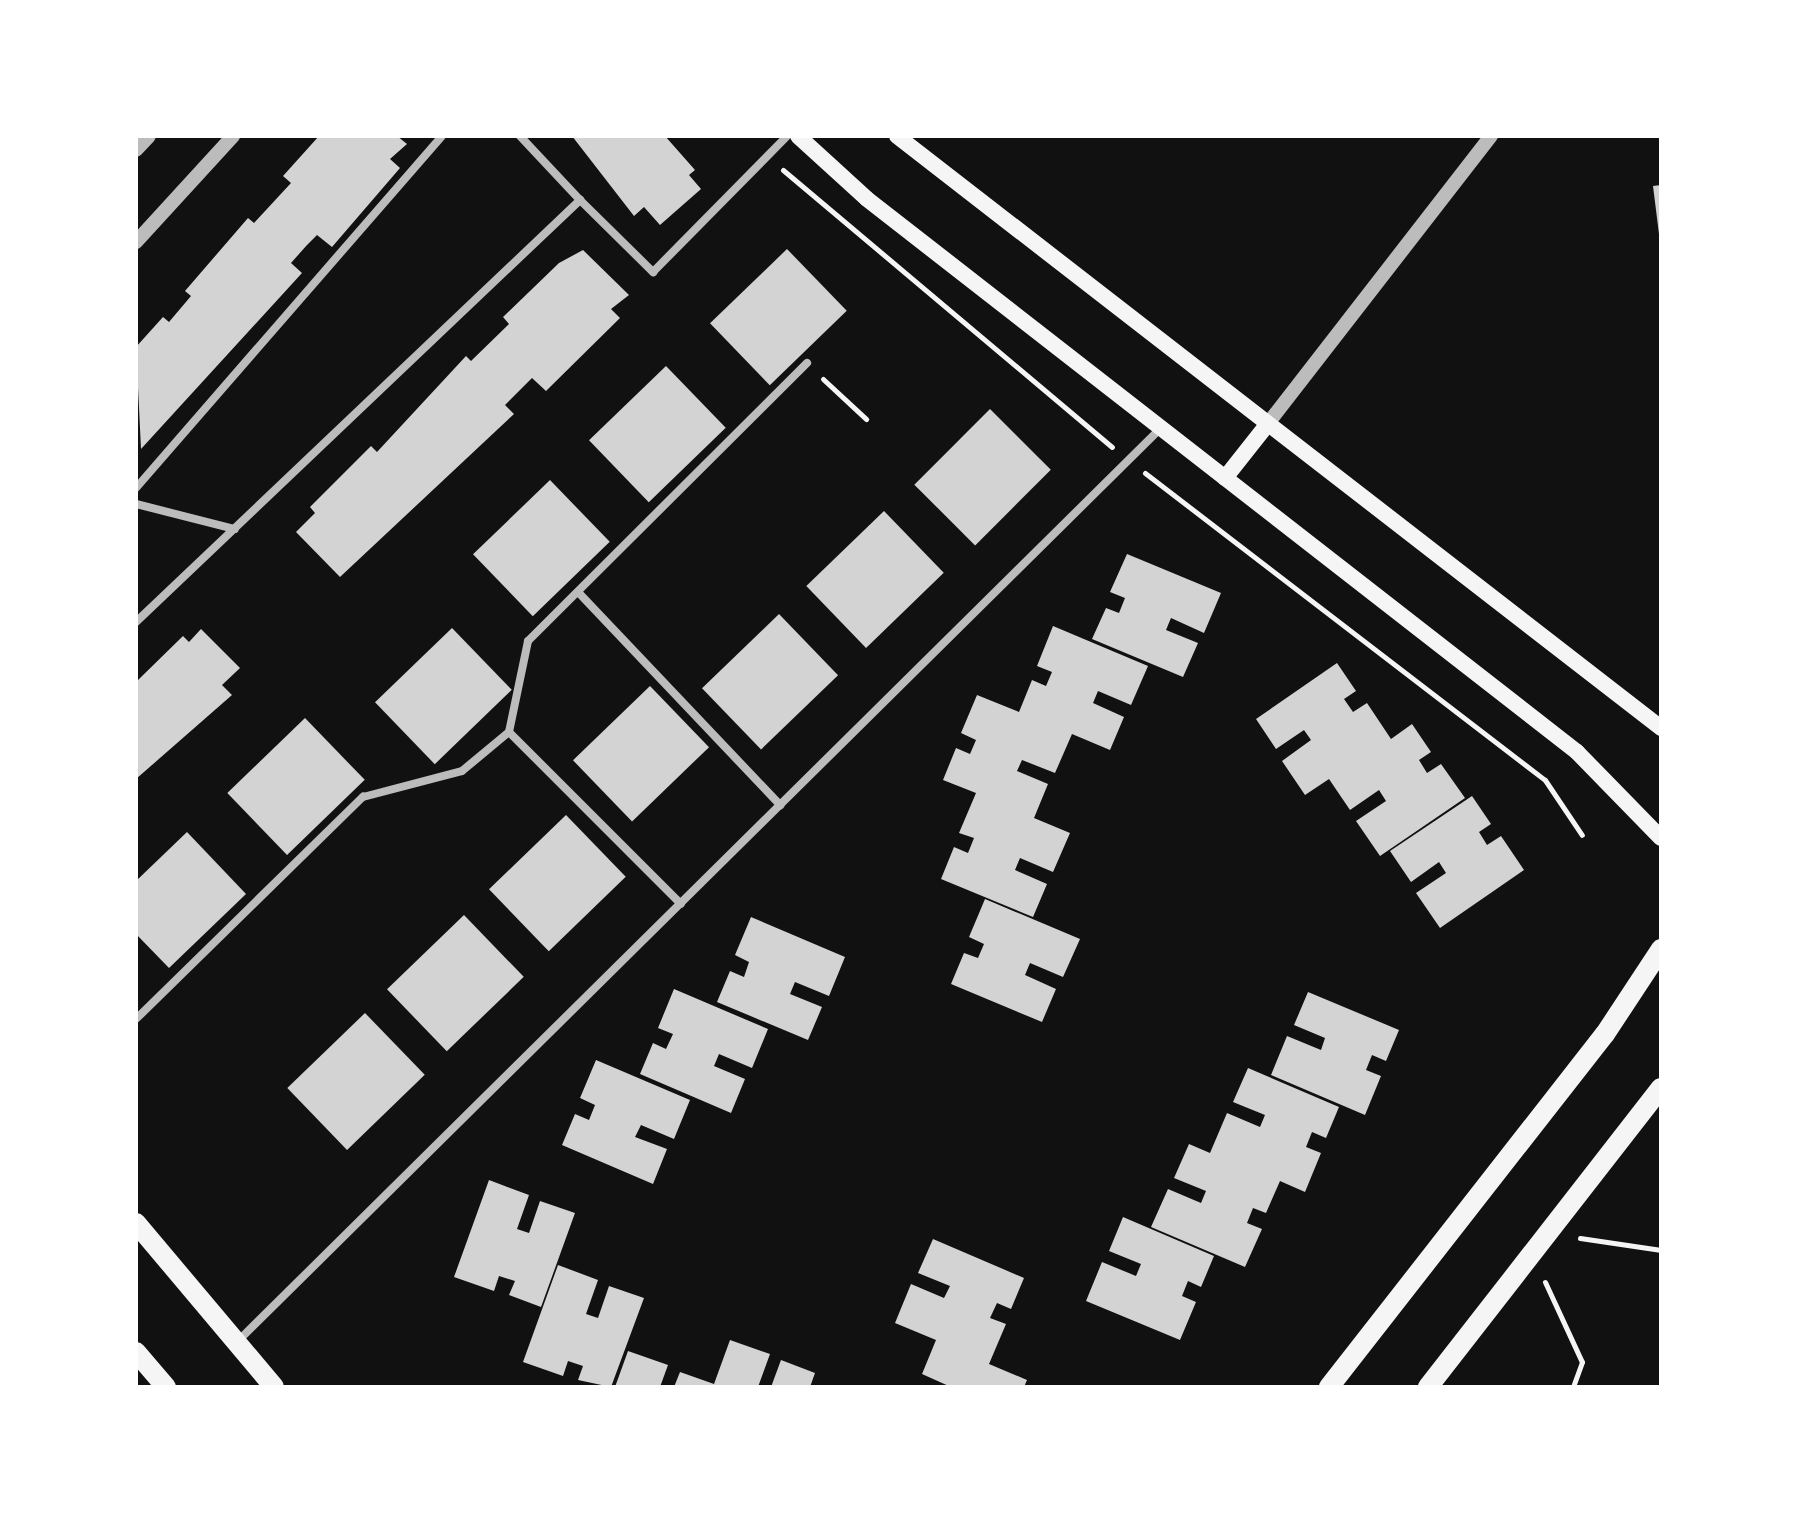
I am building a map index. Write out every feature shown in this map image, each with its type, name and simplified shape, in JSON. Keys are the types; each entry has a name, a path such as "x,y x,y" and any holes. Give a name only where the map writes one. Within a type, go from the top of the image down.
{"main road":[{"path":"798,136 867,199 1577,752 1661,838"},
{"path":"897,136 1266,426 1661,728"},
{"path":"1225,478 1266,426"},
{"path":"1329,1387 1605,1034 1661,949"},
{"path":"1428,1387 1661,1088"},
{"path":"136,1223 274,1387"},
{"path":"136,1352 166,1387"}],"street":[{"path":"136,150 149,136"},
{"path":"136,242 233,136"},
{"path":"136,488 442,136"},
{"path":"520,136 653,272 787,136"},
{"path":"1266,426 1491,136"},
{"path":"136,622 580,200"},
{"path":"136,1019 363,797 462,771 509,732 528,641 807,363"},
{"path":"237,1341 1161,428"},
{"path":"136,504 235,529"},
{"path":"578,592 780,805"},
{"path":"509,732 681,904"}],"path":[{"path":"768,156 1129,461 1545,780 1582,835"},
{"path":"807,363 866,419"},
{"path":"1548,1234 1661,1250"},
{"path":"1532,1254 1582,1362 1573,1387"}],"building":[{"path":"319,136 397,136 407,144 390,159 400,168 332,247 317,235 307,245 291,263 302,273 141,449 136,347 163,317 169,322 191,296 185,291 248,218 254,223 291,183 283,176"},
{"path":"572,136 665,136 695,170 689,175 701,189 660,225 644,207 634,216"},
{"path":"1661,185 1661,234 1659,234 1653,186"},
{"path":"787,249 847,311 770,385 710,323"},
{"path":"583,250 629,295 611,309 620,318 546,391 532,378 505,405 514,414 340,577 296,532 315,513 310,507 371,446 377,452 466,356 471,361 509,324 503,317 559,263"},
{"path":"666,366 726,428 649,502 589,440"},
{"path":"990,409 1051,470 975,545 914,485"},
{"path":"550,480 610,542 533,616 473,554"},
{"path":"884,511 944,573 866,648 806,586"},
{"path":"1127,554 1221,593 1204,633 1171,618 1166,630 1198,643 1183,677 1092,639 1106,608 1119,613 1125,598 1110,592"},
{"path":"779,614 838,675 761,749 702,688"},
{"path":"1053,626 1148,666 1131,705 1098,691 1093,703 1124,717 1110,750 1072,734 1055,773 1022,760 1017,771 1048,784 1034,818 1070,833 1053,872 1020,858 1015,870 1047,884 1033,917 941,879 954,847 968,853 974,838 959,833 976,793 943,780 956,748 970,754 976,740 961,733 977,695 1019,712 1032,680 1046,686 1052,672 1037,666"},
{"path":"452,628 512,690 435,764 375,702"},
{"path":"201,629 240,668 222,685 232,695 136,779 136,682 183,636 189,642"},
{"path":"1337,663 1356,691 1344,699 1353,712 1367,703 1391,739 1412,724 1431,752 1419,760 1427,773 1441,764 1465,798 1380,856 1356,821 1386,801 1379,790 1350,810 1329,779 1305,795 1282,761 1311,740 1304,730 1276,749 1256,719"},
{"path":"650,686 709,747 632,821 573,760"},
{"path":"305,718 365,780 287,855 227,793"},
{"path":"1472,796 1491,824 1479,832 1487,845 1501,836 1524,870 1440,928 1416,893 1446,873 1439,862 1411,882 1390,851"},
{"path":"566,815 626,877 549,951 489,889"},
{"path":"187,832 246,894 169,968 136,934 136,881"},
{"path":"985,899 1080,939 1063,977 1030,963 1025,975 1056,989 1042,1022 951,984 964,953 978,958 984,944 969,937"},
{"path":"464,915 524,977 447,1051 387,989"},
{"path":"751,917 845,957 829,996 795,982 790,994 822,1007 808,1040 717,1002 730,971 744,977 749,962 735,955"},
{"path":"674,989 768,1029 752,1068 719,1054 714,1066 745,1079 731,1113 640,1074 653,1043 666,1049 673,1034 658,1028"},
{"path":"1308,992 1399,1030 1386,1061 1372,1055 1366,1070 1381,1076 1365,1115 1271,1075 1287,1036 1321,1050 1325,1038 1294,1025"},
{"path":"365,1013 425,1075 347,1150 287,1088"},
{"path":"596,1060 690,1100 674,1139 641,1125 635,1137 667,1149 653,1184 562,1145 575,1114 589,1120 595,1105 580,1098"},
{"path":"1248,1068 1339,1107 1326,1138 1312,1132 1306,1147 1321,1153 1305,1192 1280,1181 1266,1213 1253,1208 1247,1223 1262,1229 1245,1267 1151,1227 1168,1189 1201,1203 1206,1191 1174,1178 1189,1144 1210,1153 1227,1113 1260,1127 1265,1115 1233,1102"},
{"path":"489,1180 529,1195 517,1229 529,1233 540,1201 575,1213 541,1307 509,1295 515,1281 499,1276 494,1291 454,1277"},
{"path":"1123,1217 1214,1256 1201,1287 1188,1281 1182,1296 1196,1302 1180,1340 1086,1301 1102,1262 1136,1276 1141,1264 1109,1251"},
{"path":"933,1239 1024,1278 1011,1309 997,1303 990,1318 1006,1324 989,1364 1027,1380 1024,1387 951,1387 922,1374 936,1340 895,1323 911,1284 944,1298 950,1286 918,1273"},
{"path":"558,1265 598,1280 586,1314 598,1318 609,1286 644,1298 611,1387 578,1380 583,1366 568,1361 563,1376 523,1362"},
{"path":"730,1340 770,1354 758,1387 674,1387 680,1372 714,1384"},
{"path":"628,1351 668,1365 660,1387 615,1387"},
{"path":"781,1360 815,1373 810,1387 771,1387"}]}
